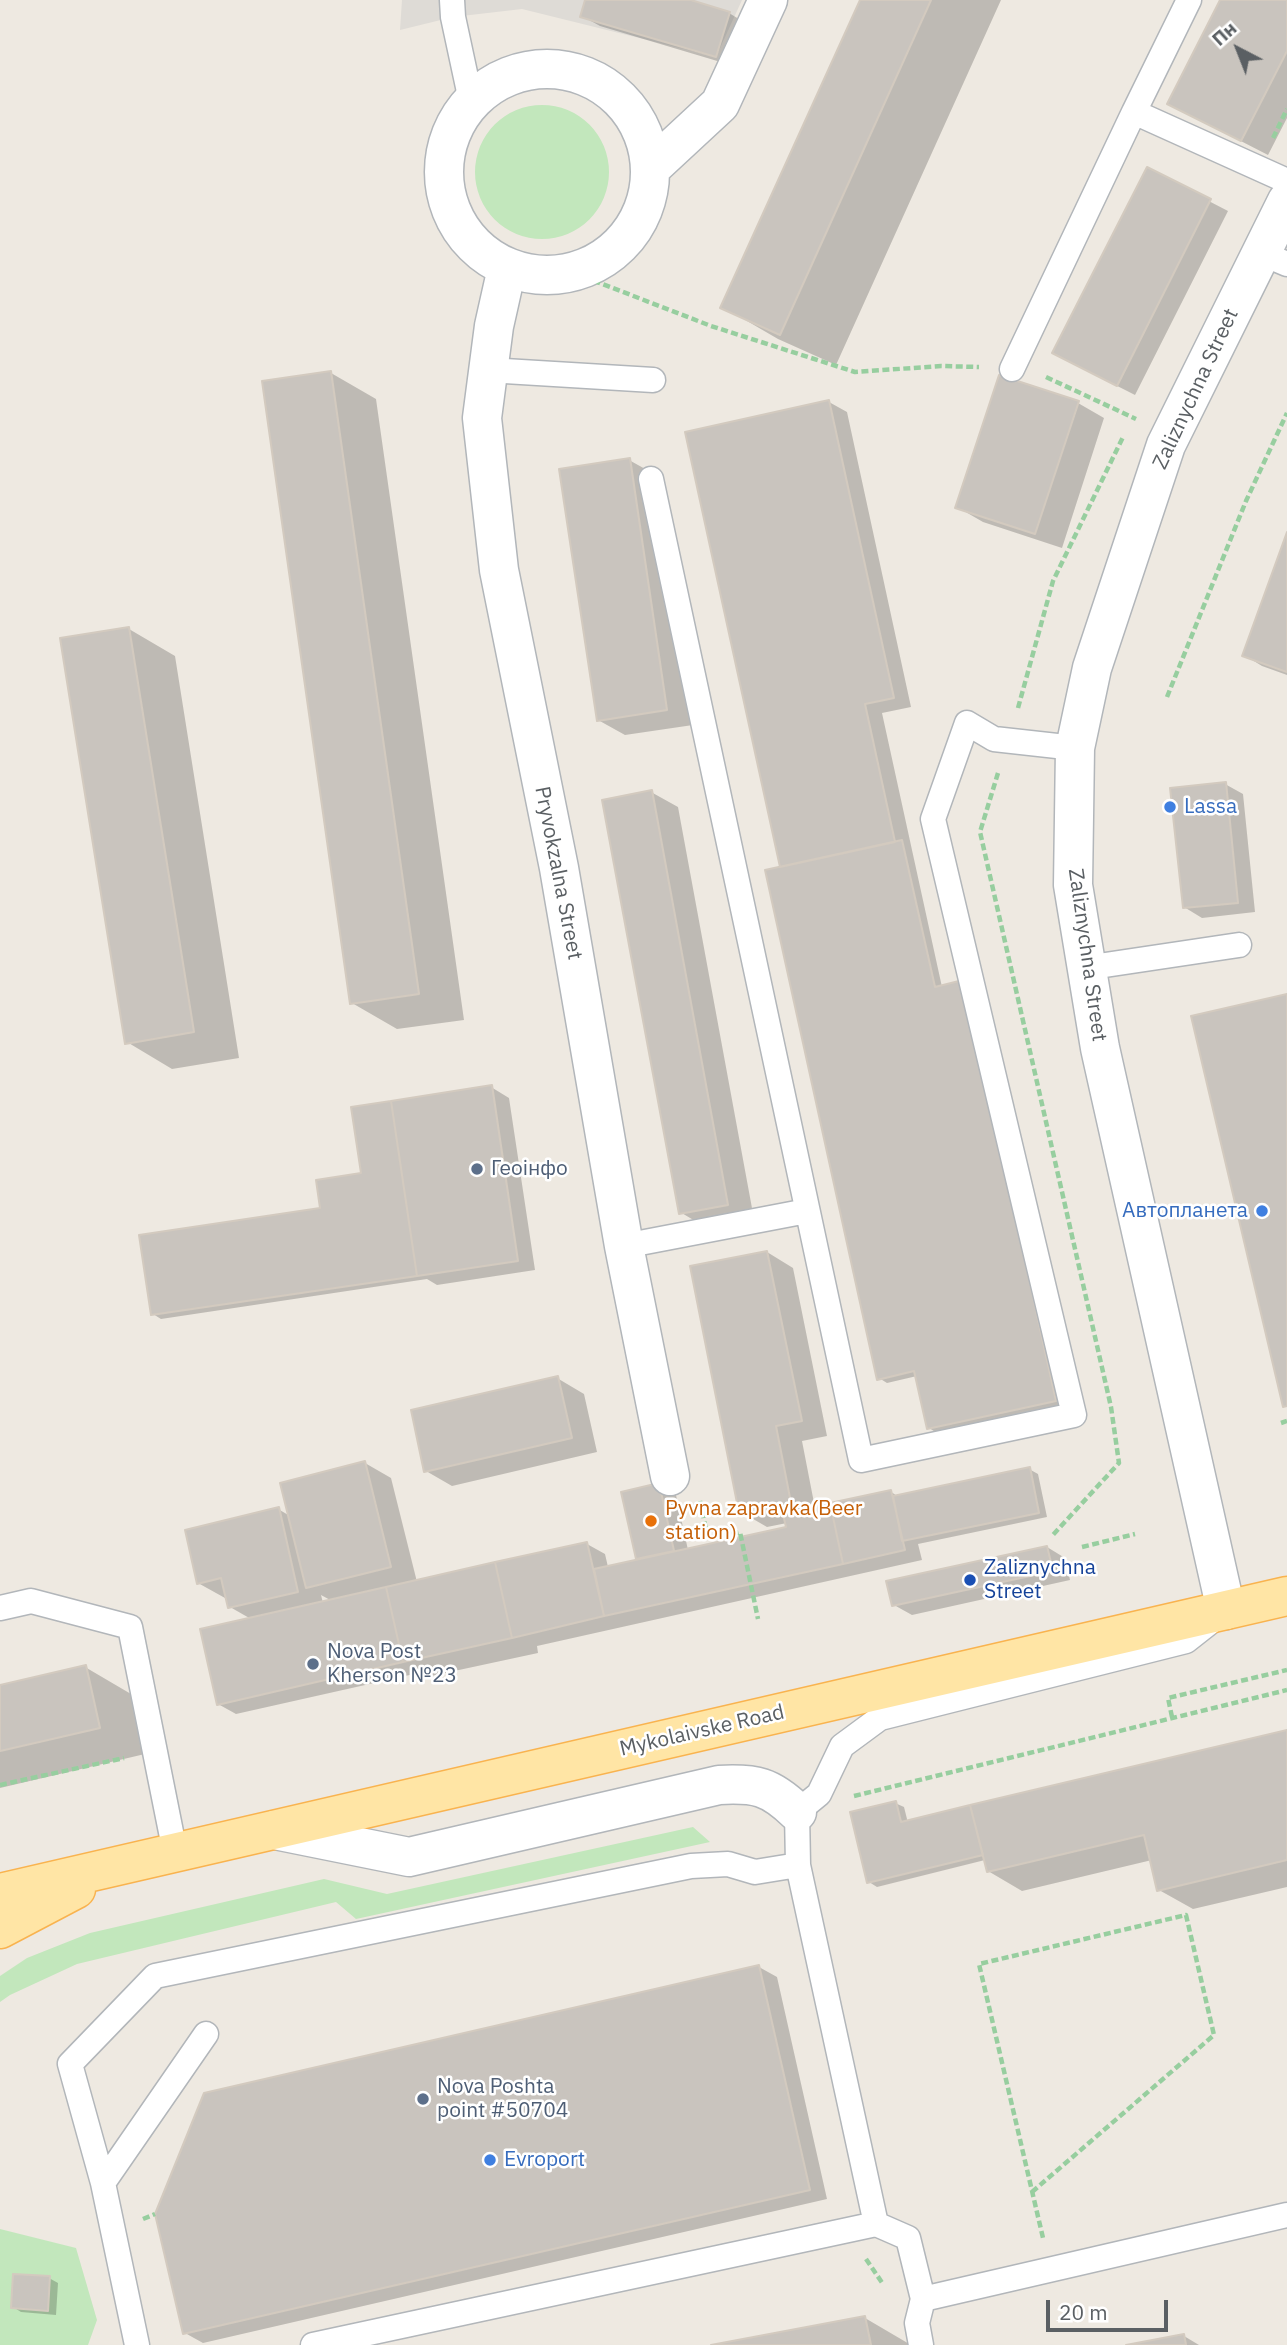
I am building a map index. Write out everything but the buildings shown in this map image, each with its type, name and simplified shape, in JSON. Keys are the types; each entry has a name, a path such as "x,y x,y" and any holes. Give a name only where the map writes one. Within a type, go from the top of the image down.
{"main road":[{"name":"Mykolaivske Road","path":"0,1892 1287,1596"},
{"name":"Mykolaivske Road","path":"0,1929 118,1866"}],"street":[{"path":"651,168 720,104 768,0"},
{"path":"533,69 567,70 600,82 627,105 645,134 651,168 646,203 631,234 605,258 573,273 540,276 507,268 479,251 458,225 445,194 444,161 449,139 452,129 471,101 499,80 533,69"},
{"name":"Zaliznychna Street","path":"1226,1610 1100,1048 1085,968 1073,885 1075,748 1091,668 1166,445 1274,259 1287,201"},
{"name":"Pryvokzalna Street","path":"507,268 494,326 482,418 499,569 559,868 624,1246 670,1476"},
{"path":"275,1830 409,1857 719,1784 748,1783 767,1788 797,1812"}],"lane":[{"path":"452,0 453,17 471,101"},
{"path":"1012,369 1189,0"},
{"path":"1134,112 1287,181"},
{"path":"488,370 653,380"},
{"path":"650,479 861,1460 1074,1415 933,819 967,723 993,739 1075,748"},
{"path":"1085,968 1240,945"},
{"path":"624,1246 807,1211"},
{"path":"0,1608 31,1601 130,1627 175,1852"},
{"path":"876,2224 797,1864 797,1812 819,1794 842,1746 880,1718 1186,1641 1226,1610"},
{"path":"137,2345 103,2183 70,2064 155,1976 691,1866 728,1864 755,1872 797,1864"},
{"path":"103,2183 206,2034"},
{"path":"923,2299 1287,2214"},
{"path":"313,2345 876,2224 908,2238 923,2299 917,2323 921,2345"}],"path":[{"path":"573,273 712,326 855,372 941,366 1031,370 1171,436"},
{"path":"1167,698 1246,501 1287,413"},
{"path":"670,1476 700,1499 708,1539 740,1532 758,1619"},
{"path":"1082,1547 1135,1534"},
{"path":"1172,1717 1168,1698 1287,1670"},
{"path":"843,1798 1287,1690"},
{"path":"0,1785 156,1751"},
{"path":"1032,2192 1214,2035 1186,1915 979,1965 1032,2192 1050,2269"}],"shaded area":[{"path":"402,0 742,0 716,57 522,9 453,17 400,30"}],"green space":[{"path":"542,105 568,110 590,124 604,146 609,172 604,198 590,220 568,234 542,239 516,234 494,220 480,198 475,172 480,146 494,124 516,110"},
{"path":"693,1827 710,1842 356,1919 336,1902 77,1964 0,2002 0,1976 27,1958 90,1933 324,1879 387,1894"},
{"path":"0,2229 76,2248 97,2320 88,2345 0,2345"}],"place":[{"name":"Lassa","path":"1170,807"},
{"name":"Геоінфо","path":"477,1169"},
{"name":"Автопланета","path":"1262,1211"},
{"name":"Pyvna zapravka(Beer station)","path":"651,1521"},
{"name":"Zaliznychna Street","path":"970,1580"},
{"name":"Nova Post Kherson №23","path":"313,1664"},
{"name":"Nova Poshta point #50704","path":"423,2099"},
{"name":"Evroport","path":"490,2160"}]}
